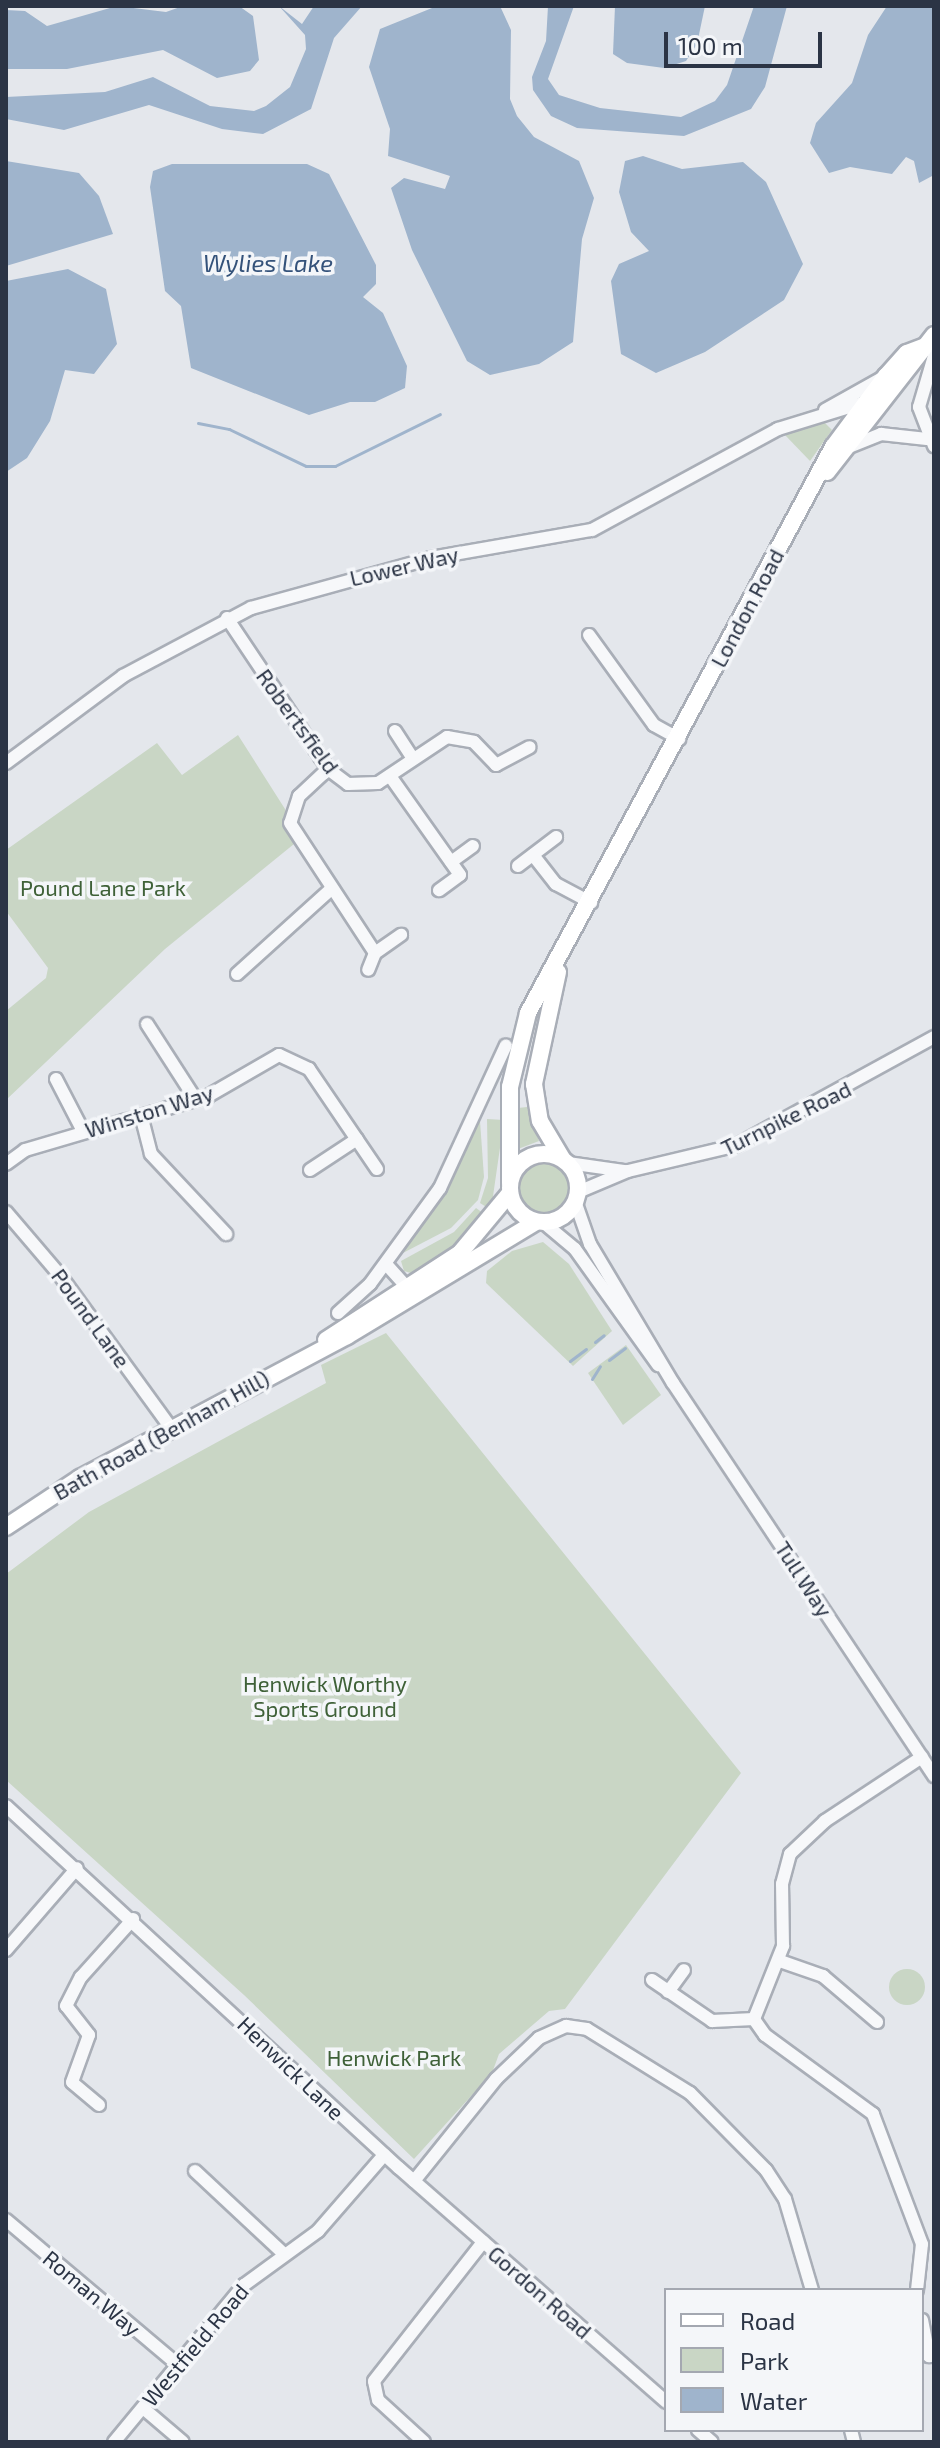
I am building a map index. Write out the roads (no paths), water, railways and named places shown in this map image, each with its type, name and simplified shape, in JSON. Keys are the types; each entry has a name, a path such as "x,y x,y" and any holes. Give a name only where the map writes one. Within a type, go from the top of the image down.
{"main road":[{"name":"London Road","path":"679,739 820,479 866,402 930,346"},
{"name":"London Road","path":"844,442 892,382"},
{"path":"563,955 534,1084 540,1121 565,1161 576,1196 562,1216 540,1222 516,1208 510,1188 514,1055 528,1013 563,955 679,739"},
{"path":"510,1188 532,1155 565,1161"},
{"name":"Bath Road (Benham Hill)","path":"411,1292 475,1240 510,1188"},
{"name":"Bath Road (Benham Hill)","path":"6,1527 171,1428 540,1222"}],"street":[{"path":"823,412 836,422 844,442 889,434 930,443 919,407 930,346"},
{"name":"Lower Way","path":"6,763 123,676 227,618 392,567 592,530 778,429 892,382"},
{"name":"Lower Way","path":"823,412 866,402"},
{"name":"Robertsfield","path":"227,618 328,769 355,786 390,776 412,757 451,736 474,742 496,765 530,747"},
{"path":"589,635 654,725 679,739"},
{"path":"395,731 412,757"},
{"path":"328,769 299,796 290,823 330,890 375,953"},
{"path":"390,776 460,875 439,890"},
{"path":"518,866 556,837"},
{"path":"451,862 473,846"},
{"path":"533,855 556,884 591,903"},
{"path":"240,967 330,890"},
{"path":"368,970 375,953 401,935"},
{"path":"147,1024 196,1100"},
{"name":"Turnpike Road","path":"565,1161 628,1171 684,1163 737,1145 934,1037"},
{"path":"338,1313 386,1264 447,1177 506,1045"},
{"name":"Winston Way","path":"6,1164 25,1150 196,1100 270,1056 286,1056 309,1069 377,1169"},
{"path":"56,1079 83,1131"},
{"path":"481,1104 496,1111"},
{"path":"141,1115 151,1154 226,1234"},
{"path":"311,1152 315,1167 357,1139"},
{"name":"Turnpike Road","path":"576,1196 628,1171"},
{"name":"Tull Way","path":"576,1196 590,1244 673,1383"},
{"name":"Pound Lane","path":"6,1212 59,1274 171,1428"},
{"name":"Tull Way","path":"540,1222 575,1249 673,1383 934,1776"},
{"path":"386,1264 411,1292"},
{"path":"754,2019 780,1961 782,1884 795,1846 922,1757"},
{"name":"Henwick Lane","path":"6,1806 133,1919 414,2181"},
{"path":"6,1950 77,1868"},
{"path":"99,2105 72,2082 89,2035 66,2006 81,1977 133,1919"},
{"path":"780,1961 823,1976 877,2022"},
{"path":"668,1992 684,1970"},
{"path":"652,1980 712,2021 754,2019"},
{"path":"754,2019 765,2035 873,2114 916,2226 928,2245 917,2288"},
{"path":"414,2181 496,2079 544,2033 566,2026 587,2029 663,2074 749,2151 785,2199 811,2288"},
{"name":"Westfield Road","path":"114,2442 244,2285 327,2222 384,2155"},
{"path":"195,2171 284,2254"},
{"name":"Gordon Road","path":"414,2181 664,2400"},
{"name":"Roman Way","path":"6,2220 178,2365"},
{"path":"422,2442 381,2403 374,2381 483,2242"},
{"path":"924,2332 928,2356"},
{"path":"143,2408 183,2442"}],"water":[{"path":"117,6 166,12 183,6 239,6 253,16 259,60 250,71 217,78 163,50 67,69 6,69 6,10 25,11 47,26"},
{"path":"279,6 302,24 314,6 362,6 334,38 311,109 263,134 222,129 149,105 64,130 6,119 6,97 105,92 153,77 210,106 254,111 266,106 290,87 306,49 305,35"},
{"path":"437,6 500,6 511,30 510,99 517,116 534,137 579,161 594,198 582,239 573,342 539,364 490,375 467,361 412,250 391,188 404,178 445,189 450,176 388,156 390,129 369,67 380,29"},
{"path":"548,6 574,6 548,79 559,95 600,108 681,117 715,101 727,85 754,6 787,6 765,87 751,109 684,136 577,128 551,116 533,90 532,77 546,41"},
{"path":"615,6 705,6 697,44 686,61 664,68 627,63 613,54"},
{"path":"887,6 934,6 934,175 919,183 914,161 906,157 892,174 850,167 829,173 810,143 816,123 852,83 868,35"},
{"path":"643,156 682,169 743,162 766,182 803,264 784,300 705,352 656,373 621,354 611,281 619,264 649,251 631,232 619,192 625,161"},
{"path":"6,161 79,173 99,196 113,234 6,266"},
{"name":"Wylies Lake","path":"172,164 307,164 329,174 376,265 376,284 363,297 383,313 407,366 405,388 375,402 350,402 309,415 191,368 181,306 165,291 150,187 153,171"},
{"path":"68,269 106,289 117,344 94,374 65,370 50,421 27,458 6,472 6,281"}],"waterway":[{"path":"198,423 229,429 306,466 335,466 440,414"},
{"path":"595,1342 604,1335"},
{"path":"609,1360 625,1348"},
{"path":"570,1361 586,1349"},
{"path":"592,1379 600,1366"}],"park label":[{"name":"Pound Lane Park","path":"103,888"},
{"name":"Henwick Worthy Sports Ground","path":"325,1696"},
{"name":"Henwick Park","path":"394,2058"}]}
